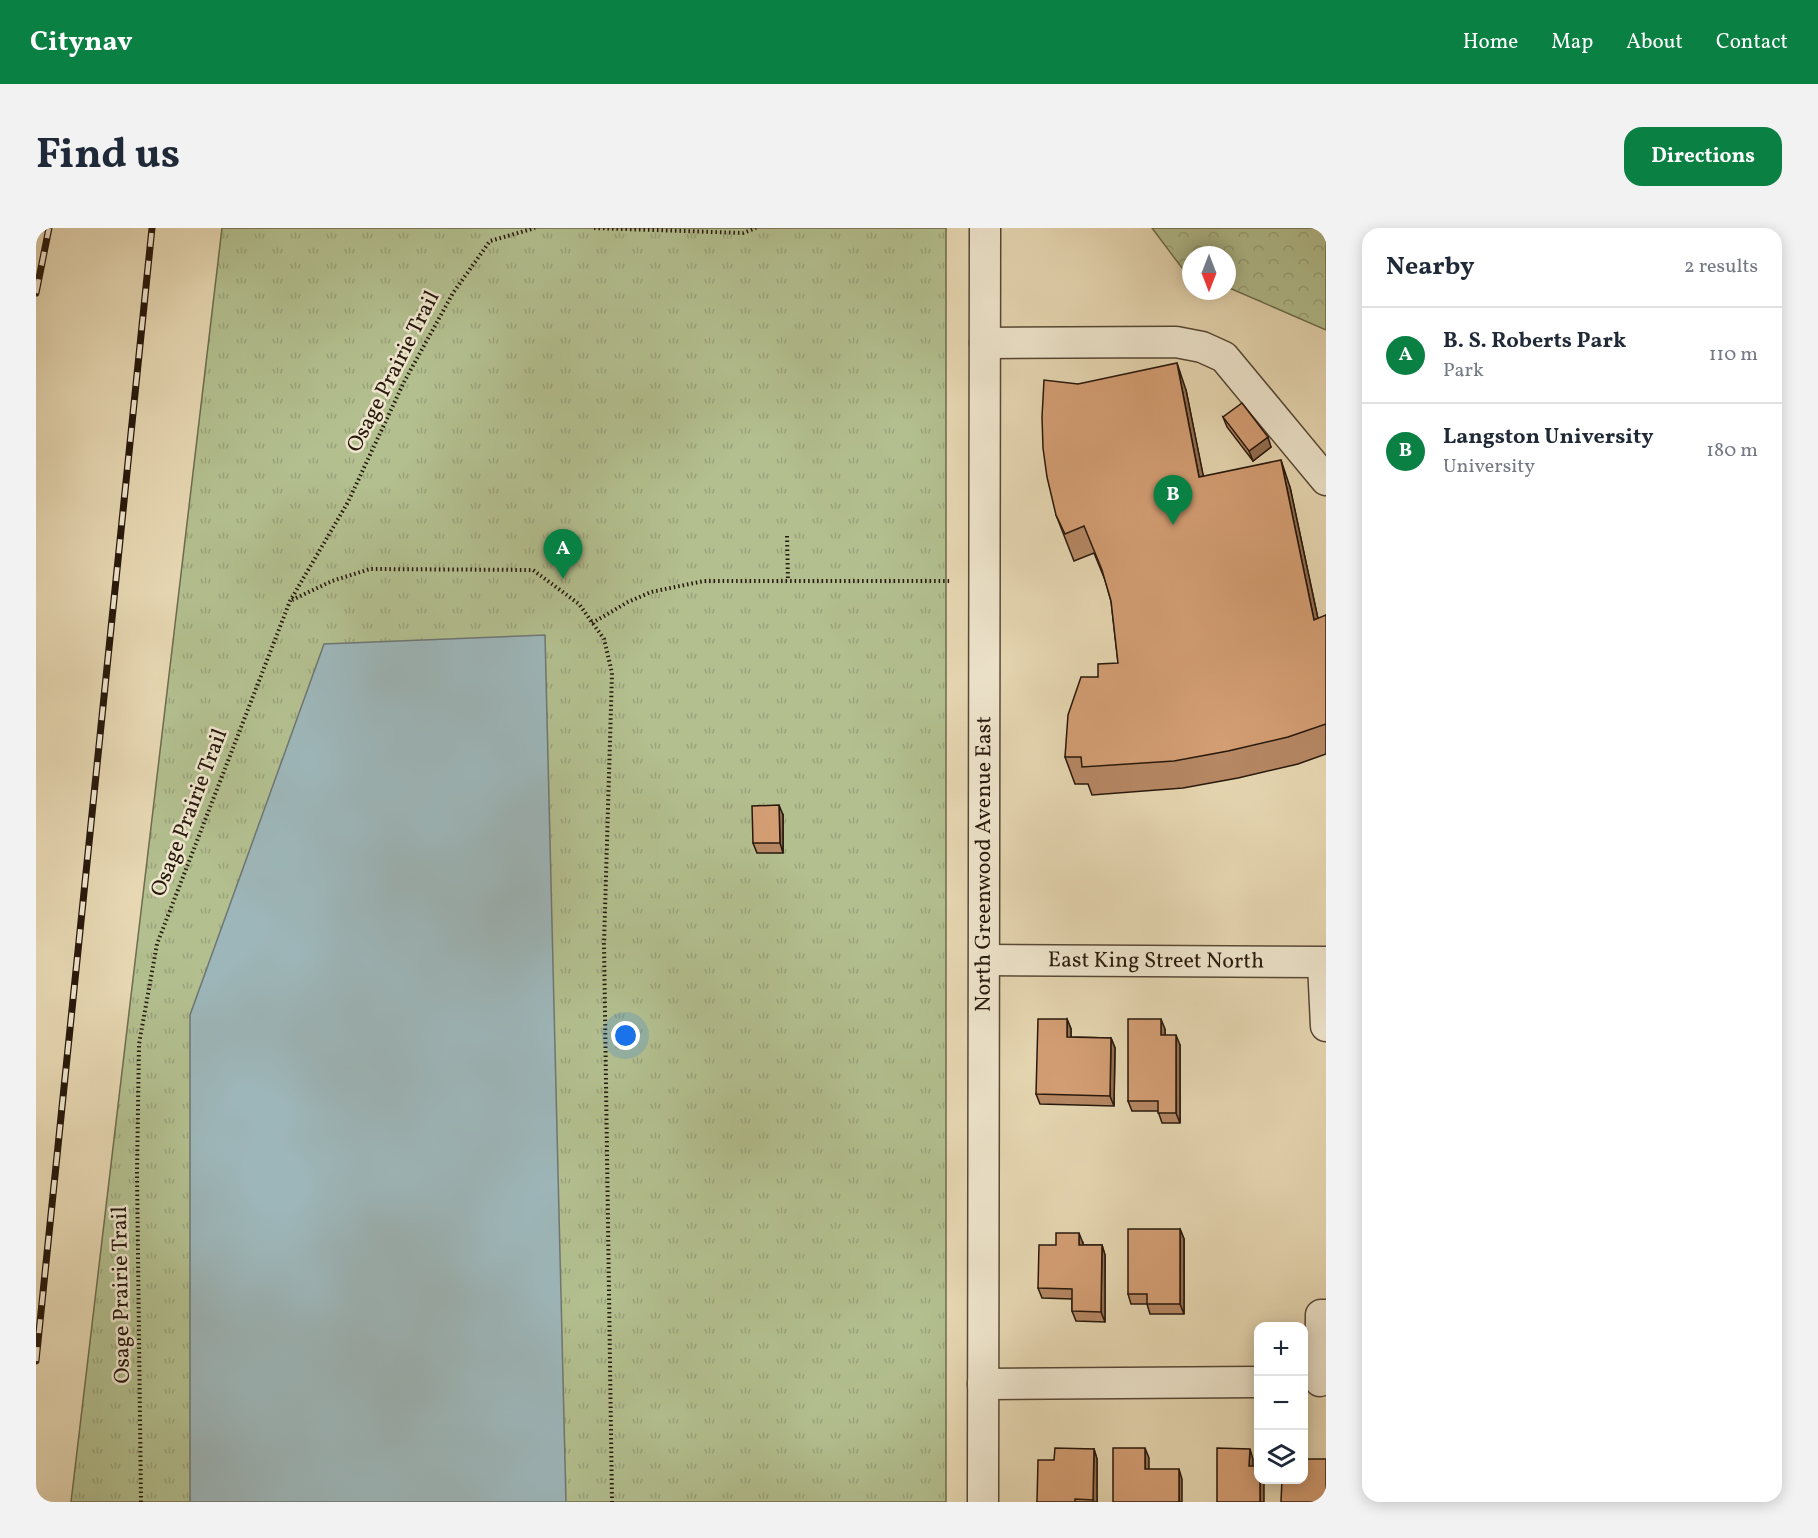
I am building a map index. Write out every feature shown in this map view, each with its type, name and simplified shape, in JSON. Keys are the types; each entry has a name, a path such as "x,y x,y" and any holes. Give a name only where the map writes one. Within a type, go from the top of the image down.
{"street":[{"name":"North Greenwood Avenue East","path":"983,1502 985,228"},
{"path":"985,343 1176,342 1202,347 1224,357 1326,480"},
{"name":"East King Street North","path":"984,960 1325,962"},
{"path":"1325,962 1326,1026"},
{"path":"1317,1381 1321,1315 1326,1315"},
{"path":"983,1384 1254,1382"}],"path":[{"name":"Osage Prairie Trail","path":"141,1502 137,1173 139,1044 156,944 290,601 348,502 404,382 453,293 490,241 535,228"},
{"path":"594,228 743,233 756,228"},
{"path":"787,536 788,581"},
{"path":"290,601 332,580 370,569 533,570 579,604 604,639 612,673 604,944 612,1502"},
{"path":"592,623 628,602 651,592 704,581 952,581"}],"green space":[{"path":"222,228 946,228 946,1502 71,1502"},
{"path":"1152,228 1326,228 1326,330 1236,291 1236,246 1182,246 1182,268"}],"water":[{"path":"545,635 566,1502 190,1502 190,1015 324,644"}],"building":[{"path":"1177,363 1199,477 1281,460 1314,620 1326,615 1326,724 1288,737 1174,761 1082,767 1081,757 1065,757 1068,715 1081,677 1098,677 1098,664 1118,663 1111,601 1102,570 1084,526 1065,534 1056,515 1043,448 1044,380 1078,384"},
{"path":"1242,403 1268,437 1249,451 1223,417"},
{"path":"779,805 780,843 753,843 752,806"},
{"path":"1038,1019 1067,1019 1067,1037 1111,1038 1110,1096 1036,1094"},
{"path":"1128,1019 1161,1019 1161,1035 1176,1035 1176,1113 1158,1113 1158,1101 1128,1101"},
{"path":"1128,1229 1180,1229 1180,1304 1147,1304 1147,1294 1128,1294"},
{"path":"1056,1233 1079,1233 1079,1245 1102,1245 1101,1312 1072,1311 1072,1289 1038,1288 1039,1245 1056,1245"},
{"path":"1055,1448 1094,1449 1093,1500 1037,1502 1038,1460 1054,1460"},
{"path":"1113,1448 1145,1448 1145,1469 1179,1469 1179,1502 1113,1502"},
{"path":"1217,1448 1250,1449 1249,1466 1254,1466 1254,1484 1260,1484 1260,1502 1217,1502"},
{"path":"1308,1459 1326,1459 1326,1502 1281,1502 1282,1484 1308,1484"}],"railway":[{"path":"36,293 49,228"},
{"path":"36,1361 152,228"}],"place":[{"name":"Langston University","path":"1173,525"},
{"name":"B. S. Roberts Park","path":"563,579"}]}
